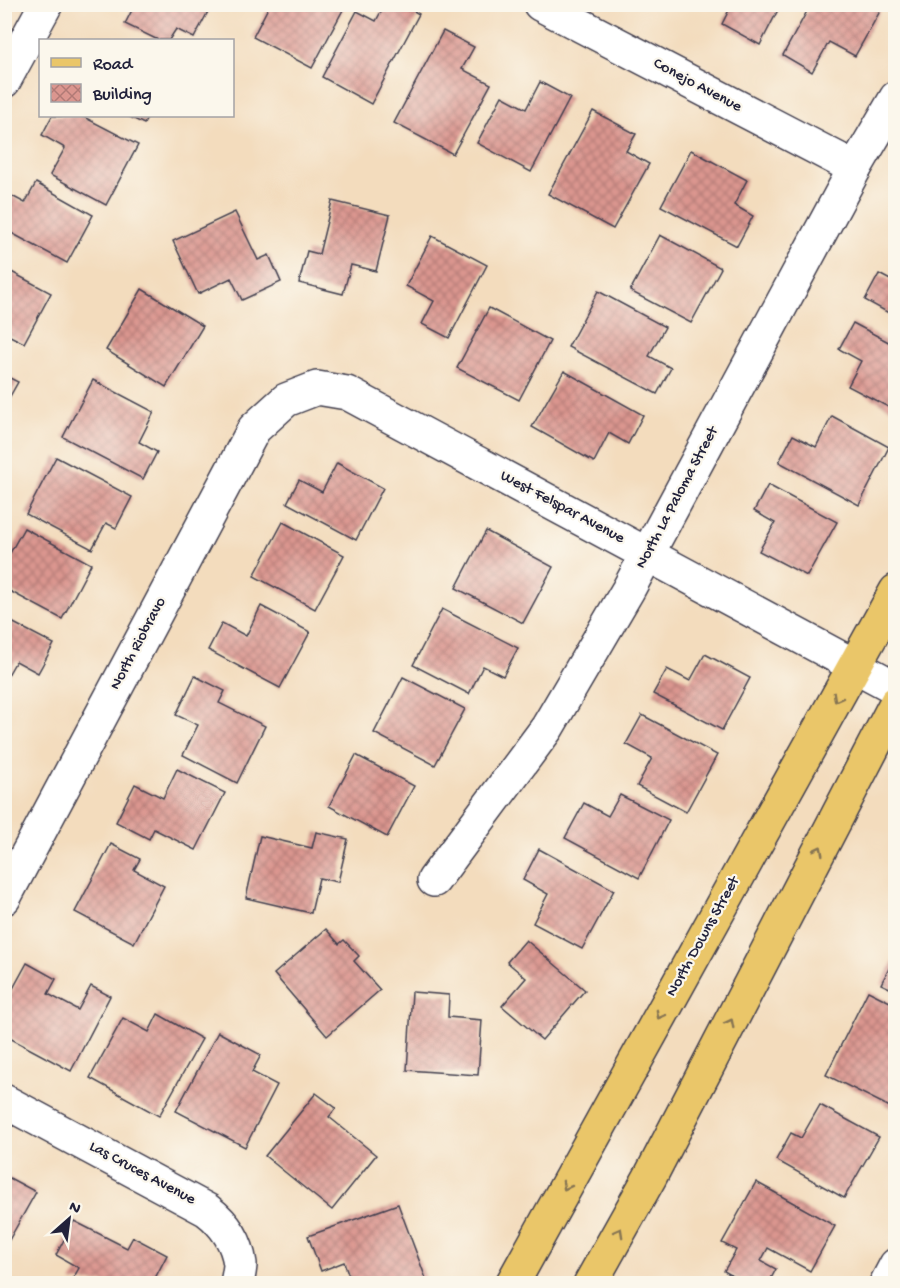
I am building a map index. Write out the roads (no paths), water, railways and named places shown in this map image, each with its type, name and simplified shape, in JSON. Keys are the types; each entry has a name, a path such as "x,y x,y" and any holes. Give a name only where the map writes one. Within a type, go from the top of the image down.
{"main road":[{"name":"North Downs Street","path":"512,1284 896,591"},
{"path":"590,1284 650,1177 896,703"}],"street":[{"path":"4,81 46,4"},
{"name":"Conejo Avenue","path":"540,4 855,168"},
{"name":"North La Paloma Street","path":"434,880 547,728 648,555 855,168 896,98"},
{"name":"West Felspar Avenue","path":"286,400 317,388 347,393 896,688"},
{"name":"North Riobravo","path":"4,898 254,429 286,400"},
{"name":"Las Cruces Avenue","path":"4,1101 207,1210 220,1220 232,1237 240,1264 237,1281"},
{"path":"886,1284 896,1265"}]}
